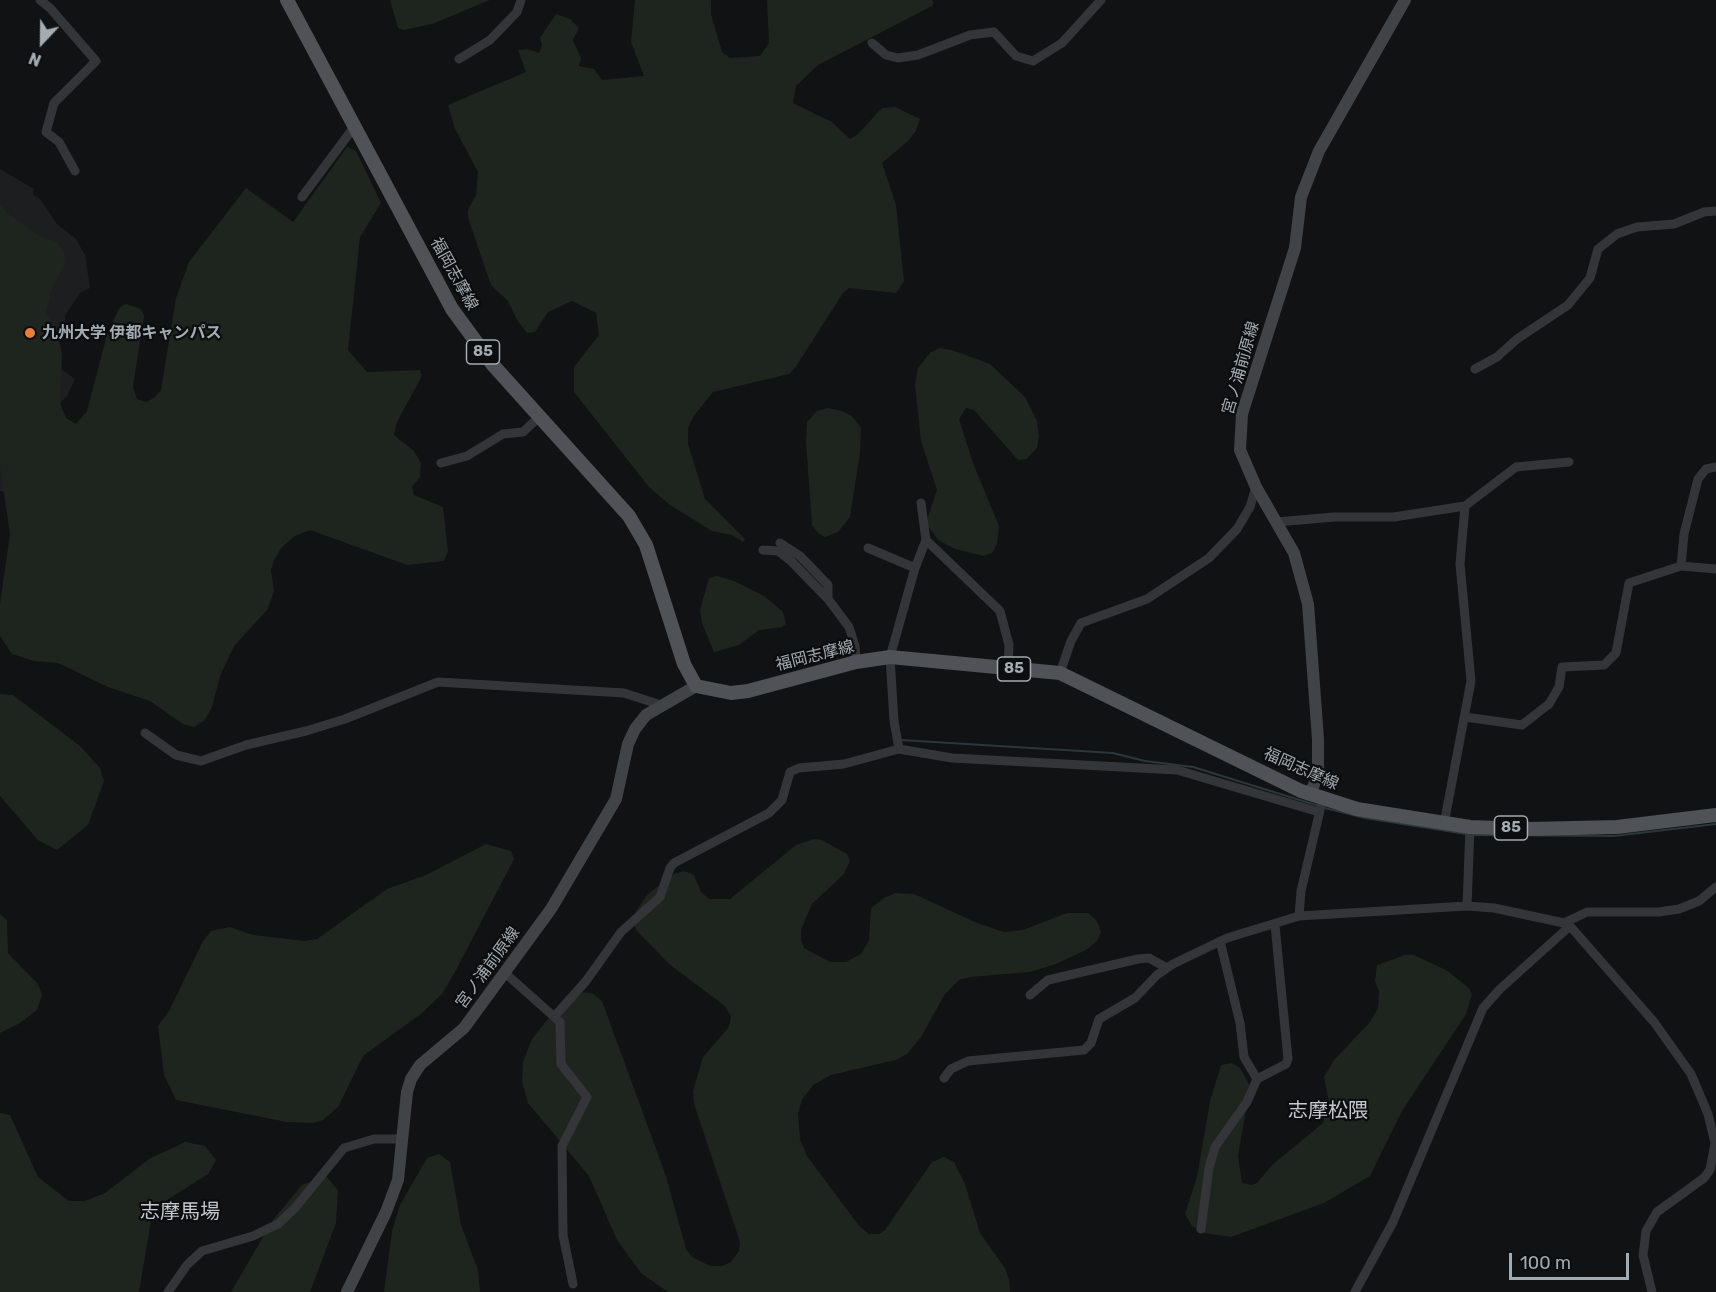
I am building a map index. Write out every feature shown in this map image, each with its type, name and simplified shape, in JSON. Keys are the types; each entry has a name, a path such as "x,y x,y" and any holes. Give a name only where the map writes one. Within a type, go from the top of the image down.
{"main road":[{"name":"福岡志摩線","path":"287,0 452,309 493,365 629,516 646,545 684,664 696,686 731,693 748,691 856,662 890,657 1060,673 1318,802 1444,824 1469,833 1617,827 1716,815"},
{"name":"宮ノ浦前原線","path":"1318,802 1318,739 1308,604 1294,553 1256,487 1240,450 1242,414 1295,248 1301,197 1319,151 1405,0"},
{"name":"宮ノ浦前原線","path":"347,1292 394,1195 402,1161 407,1092 420,1065 464,1028 551,909 616,799 628,744 635,729 646,715 696,686"}],"street":[{"path":"40,0 51,8 96,61 54,103 46,132 59,142 75,171"},
{"path":"459,59 490,40 517,12 521,0"},
{"path":"872,43 886,55 898,58 918,55 970,35 994,32 1017,56 1033,61 1062,43 1101,0"},
{"path":"302,197 354,127"},
{"path":"1475,369 1497,357 1516,339 1568,305 1590,279 1598,249 1617,234 1638,227 1674,224 1716,211"},
{"path":"441,464 467,456 503,434 523,432 539,417"},
{"path":"1277,522 1335,517 1394,517 1465,506 1516,467 1569,462"},
{"path":"1681,566 1684,534 1698,479 1706,469 1716,467"},
{"path":"1060,673 1071,641 1081,623 1147,599 1209,558 1237,529 1250,507 1256,487"},
{"path":"899,749 894,721 890,657 915,568 926,540 921,502"},
{"path":"1444,824 1471,681 1460,564 1465,506"},
{"path":"926,540 1000,611 1009,645 1008,669"},
{"path":"780,543 800,556 826,582 828,599"},
{"path":"868,548 915,568"},
{"path":"763,550 778,551 828,599 849,627 855,646 856,662"},
{"path":"1465,717 1522,725 1549,704 1559,687 1562,667 1604,665 1616,653 1629,583 1681,566 1716,569"},
{"path":"145,733 176,755 201,761 246,745 306,732 345,719 438,682 624,693 661,705"},
{"path":"554,1017 586,981 621,932 660,897 674,863 769,813 782,800 788,777 794,770 844,764 899,749 952,758 1177,770 1318,802 1301,891 1299,916"},
{"path":"1467,906 1469,833"},
{"path":"1355,1292 1393,1222 1483,1008 1500,988 1567,924 1587,912 1659,912 1679,909 1699,901 1716,887"},
{"path":"944,1078 951,1069 968,1062 1084,1050 1091,1043 1099,1019 1135,998 1167,968 1220,941 1299,916 1467,906 1494,908 1567,924 1642,1007 1691,1074 1704,1100 1712,1131 1713,1168 1704,1178 1657,1212 1651,1221 1643,1255 1652,1292"},
{"path":"1201,1229 1211,1157 1219,1140 1247,1102 1257,1079 1286,1064 1289,1054 1275,925"},
{"path":"1220,941 1240,1023 1244,1057 1257,1079"},
{"path":"1030,995 1041,984 1058,976 1138,959 1149,958 1167,968"},
{"path":"505,973 560,1022 562,1030 561,1064 587,1097 562,1146 563,1235 573,1284"},
{"path":"168,1292 187,1265 202,1251 253,1236 278,1224 295,1208 344,1148 374,1139 403,1139"}],"shaded area":[{"path":"390,0 490,0 432,24 404,30 398,28"},
{"path":"635,0 711,0 711,14 722,52 730,58 760,56 769,43 767,0 932,0 934,3 818,65 796,86 793,103 832,122 850,139 858,134 882,108 895,107 920,119 916,131 908,141 882,163 896,205 904,281 896,293 849,288 843,293 789,374 713,392 693,417 688,429 688,444 705,499 745,539 743,542 732,535 712,531 670,505 649,487 574,392 574,367 599,335 596,313 572,301 548,312 535,332 527,333 517,320 508,301 491,285 468,218 468,210 476,195 478,172 455,129 448,105 526,72 518,50 527,49 539,53 542,45 540,38 556,14 570,19 579,28 573,40 581,58 579,66 594,69 602,80 644,76 631,42"},
{"path":"347,147 356,151 381,203 360,237 348,350 367,372 420,370 422,376 397,422 394,435 414,451 421,463 420,477 412,487 414,495 443,507 448,551 444,561 407,565 310,530 295,536 282,547 274,560 271,570 274,592 267,610 234,646 220,676 212,707 205,720 194,727 183,724 150,701 108,687 58,663 34,661 12,654 0,636 0,604 10,534 0,467 0,204 7,213 39,236 57,242 64,253 65,264 51,291 46,312 57,333 62,354 60,403 66,418 76,424 87,411 108,331 120,307 126,304 141,309 144,316 133,387 137,399 146,402 154,398 161,390 176,298 189,262 246,188 293,222"},
{"name":"九州大学 伊都キャンパス","path":"0,169 34,189 33,195 40,199 57,224 76,239 85,255 90,288 81,292 65,315 65,333 55,334 50,366 61,369 75,379 67,396 56,408 20,495 0,491"},
{"path":"939,348 952,350 990,364 1025,397 1037,421 1039,436 1037,448 1026,459 1018,460 974,410 966,408 959,419 973,463 999,526 997,544 992,553 984,556 955,549 938,540 926,523 937,490 921,441 915,384 918,368 930,353"},
{"path":"828,408 852,416 861,428 860,453 850,517 838,532 825,537 818,533 812,525 806,442 807,422 817,411"},
{"path":"717,576 734,581 764,596 783,612 786,624 782,627 759,630 739,645 714,652 702,623 700,610 709,578"},
{"path":"0,694 13,695 80,746 100,768 104,781 88,825 57,850 38,840 0,796"},
{"path":"814,839 822,840 847,854 850,861 844,874 812,904 801,930 804,948 830,962 846,962 861,954 869,940 871,908 884,898 896,893 914,894 977,923 1004,932 1023,930 1067,913 1088,913 1097,921 1101,932 1097,941 1086,950 1056,964 1030,972 959,980 945,994 921,1037 907,1054 896,1060 831,1075 813,1085 802,1100 798,1113 800,1139 807,1156 860,1227 869,1234 879,1234 885,1230 932,1162 944,1157 954,1162 965,1184 980,1233 1005,1268 1010,1292 668,1292 641,1273 617,1240 589,1176 528,1103 522,1082 523,1062 532,1039 563,1000 577,992 592,993 602,1001 666,1176 686,1249 692,1257 710,1266 722,1266 731,1262 739,1251 740,1242 694,1104 693,1091 703,1057 729,1027 731,1017 725,1006 669,964 637,931 634,924 635,913 648,894 674,874 684,871 694,875 701,892 709,899 730,899 796,845"},
{"path":"486,844 511,851 514,859 454,974 442,994 422,1013 363,1056 338,1107 323,1120 313,1123 287,1122 176,1100 164,1075 158,1026 169,1011 203,941 211,931 230,927 253,935 304,941 317,939 387,889 426,875"},
{"path":"0,914 7,920 8,953 38,984 42,995 37,1010 20,1023 0,1033"},
{"path":"1405,955 1414,955 1446,970 1469,988 1472,994 1466,1014 1402,1111 1370,1176 1324,1203 1231,1237 1204,1233 1192,1226 1185,1214 1197,1177 1210,1101 1221,1065 1232,1063 1240,1068 1250,1086 1238,1156 1242,1183 1251,1185 1257,1183 1272,1165 1323,1123 1329,1102 1324,1077 1334,1060 1370,1022 1378,1008 1379,992 1375,981 1377,965"},
{"path":"0,1113 10,1115 38,1177 69,1201 85,1201 105,1193 149,1159 185,1142 205,1146 216,1160 208,1174 153,1209 139,1292 0,1292"},
{"path":"439,1154 450,1162 461,1225 478,1270 480,1292 384,1292 392,1231 400,1205 427,1158"},
{"path":"326,1176 338,1190 336,1223 310,1292 231,1292 273,1220 302,1185"}],"waterway":[{"path":"901,740 1113,753 1145,761 1193,767 1319,806"},
{"path":"1325,808 1365,818 1466,834"},
{"path":"1472,835 1614,836 1716,824"}],"place":[{"name":"九州大学 伊都キャンパス","path":"30,333"}],"district":[{"name":"志摩松隈","path":"1328,1111"},
{"name":"志摩馬場","path":"180,1212"}]}
